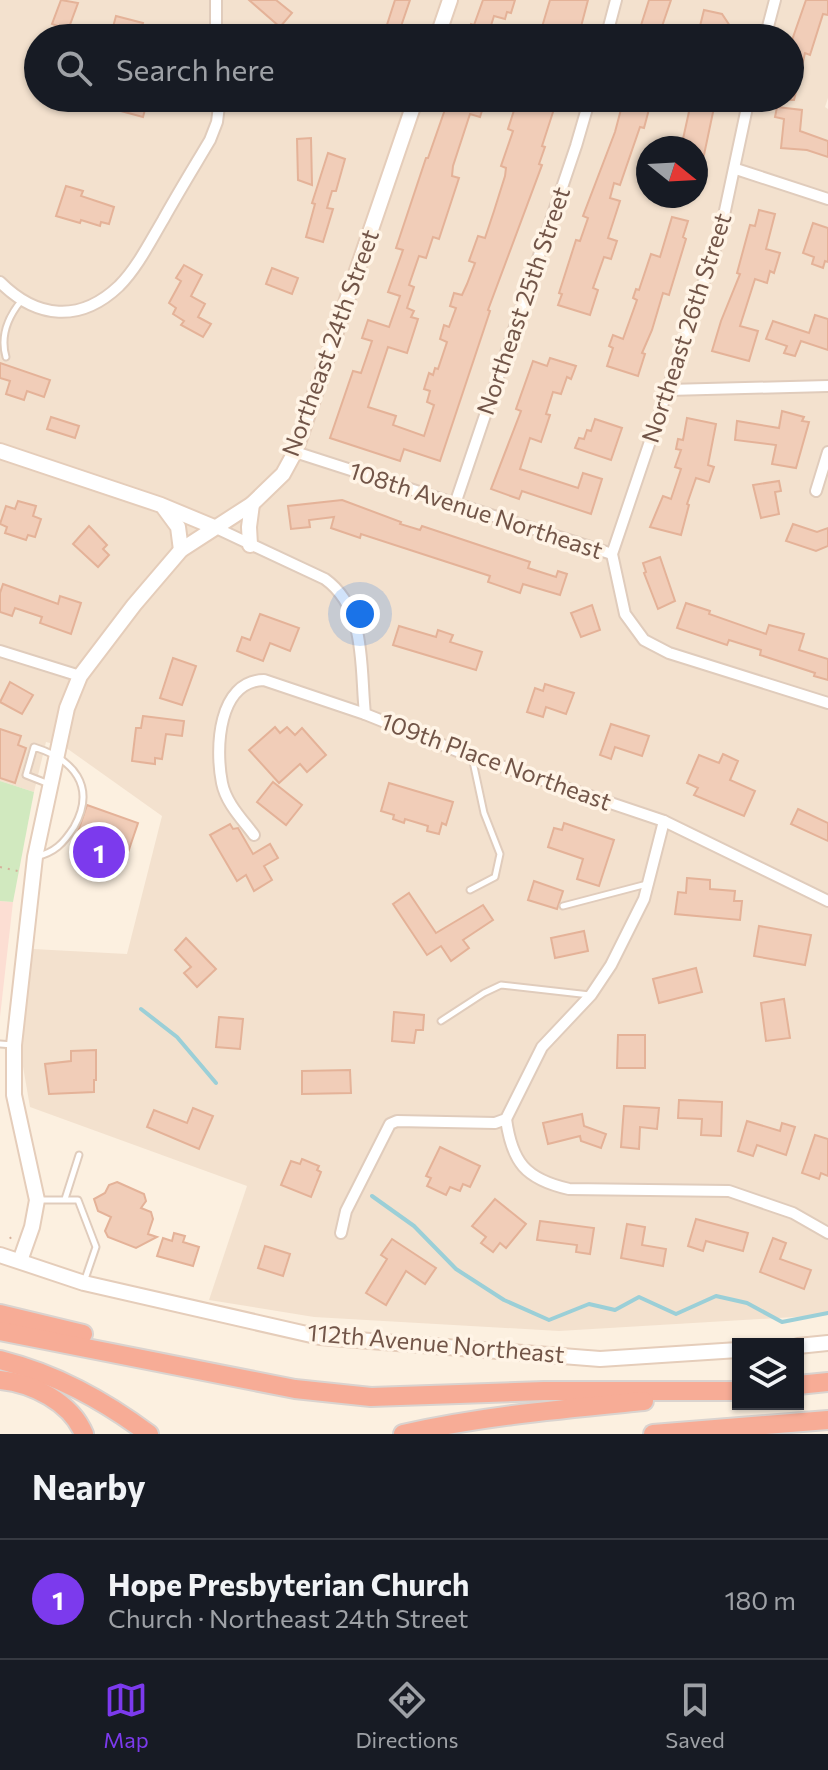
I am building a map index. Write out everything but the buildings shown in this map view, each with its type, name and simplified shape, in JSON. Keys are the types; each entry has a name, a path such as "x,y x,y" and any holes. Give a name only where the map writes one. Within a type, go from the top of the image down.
{"highway":[{"path":"0,1314 248,1379"},
{"path":"0,1331 295,1389 371,1397 544,1391 732,1392"},
{"path":"0,1360 57,1378 100,1399 149,1434"},
{"path":"0,1380 32,1387 61,1404 81,1425 84,1434"},
{"path":"804,1384 828,1382"},
{"path":"403,1434 443,1425 544,1411 732,1393"},
{"path":"653,1434 828,1420"},
{"path":"748,1434 790,1424"}],"main road":[{"path":"442,24 450,0"},
{"name":"Northeast 24th Street","path":"20,1261 32,1227 37,1200 14,1095 7,1045 35,857 67,708 80,676 181,550 252,504 283,474 295,452 411,112"},
{"path":"0,451 161,505 214,527"},
{"path":"250,545 252,504"},
{"path":"161,505 178,527 181,550"},
{"name":"112th Avenue Northeast","path":"0,1255 84,1283 320,1337 600,1359 732,1350"},
{"path":"804,1345 828,1343"}],"street":[{"path":"216,0 216,24"},
{"path":"610,24 616,0"},
{"path":"767,24 771,1"},
{"path":"1,285 21,301 43,311 80,311 100,301 120,285 141,256 210,140 218,112"},
{"name":"Northeast 25th Street","path":"455,504 586,112"},
{"name":"Northeast 26th Street","path":"612,554 720,234 746,112"},
{"path":"736,169 828,199"},
{"path":"668,390 828,386"},
{"name":"108th Avenue Northeast","path":"295,452 612,554 625,614 644,640 669,653 828,703"},
{"path":"816,491 828,452"},
{"name":"109th Place Northeast","path":"214,527 339,588 349,602 358,630 365,714 472,757 664,821 828,901"},
{"path":"0,651 80,676"},
{"path":"254,835 229,802 222,783 220,732 223,715 243,686 253,680 264,680 365,714"},
{"path":"664,821 644,899 611,965 591,995 542,1047 506,1119 510,1148 520,1164 552,1185 569,1189 729,1191 793,1213 828,1233"},
{"path":"341,1233 346,1211 390,1124 397,1121 495,1123 506,1119"}],"lane":[{"path":"6,357 2,343 13,312 21,301"},
{"path":"35,857 59,848 81,812 84,792 75,772 56,754 34,747 26,775 49,784"},
{"path":"470,890 495,877 500,854 484,813 472,757"},
{"path":"563,906 648,884"},
{"path":"441,1021 501,985 591,995"},
{"path":"65,1199 79,1155"},
{"path":"37,1200 78,1200 96,1247 84,1283"}],"path":[{"path":"0,867 24,871"}],"shaded area":[{"path":"0,0 828,0 828,98 825,107 828,109 828,1315 559,1331 314,1317 209,1300 247,1186 30,1107 21,1055 33,949 127,954 162,816 65,747 46,742 34,792 0,781"},
{"path":"0,901 13,902 0,1017"}],"green space":[{"path":"0,781 34,792 13,902 0,901"}],"waterway":[{"path":"141,1009 177,1037 216,1083"},
{"path":"372,1196 414,1226 456,1269 504,1300 549,1320 589,1304 615,1310 639,1297 676,1314 716,1296 747,1303 782,1322 828,1313"}],"place":[{"name":"Hope Presbyterian Church","path":"99,852"}]}
